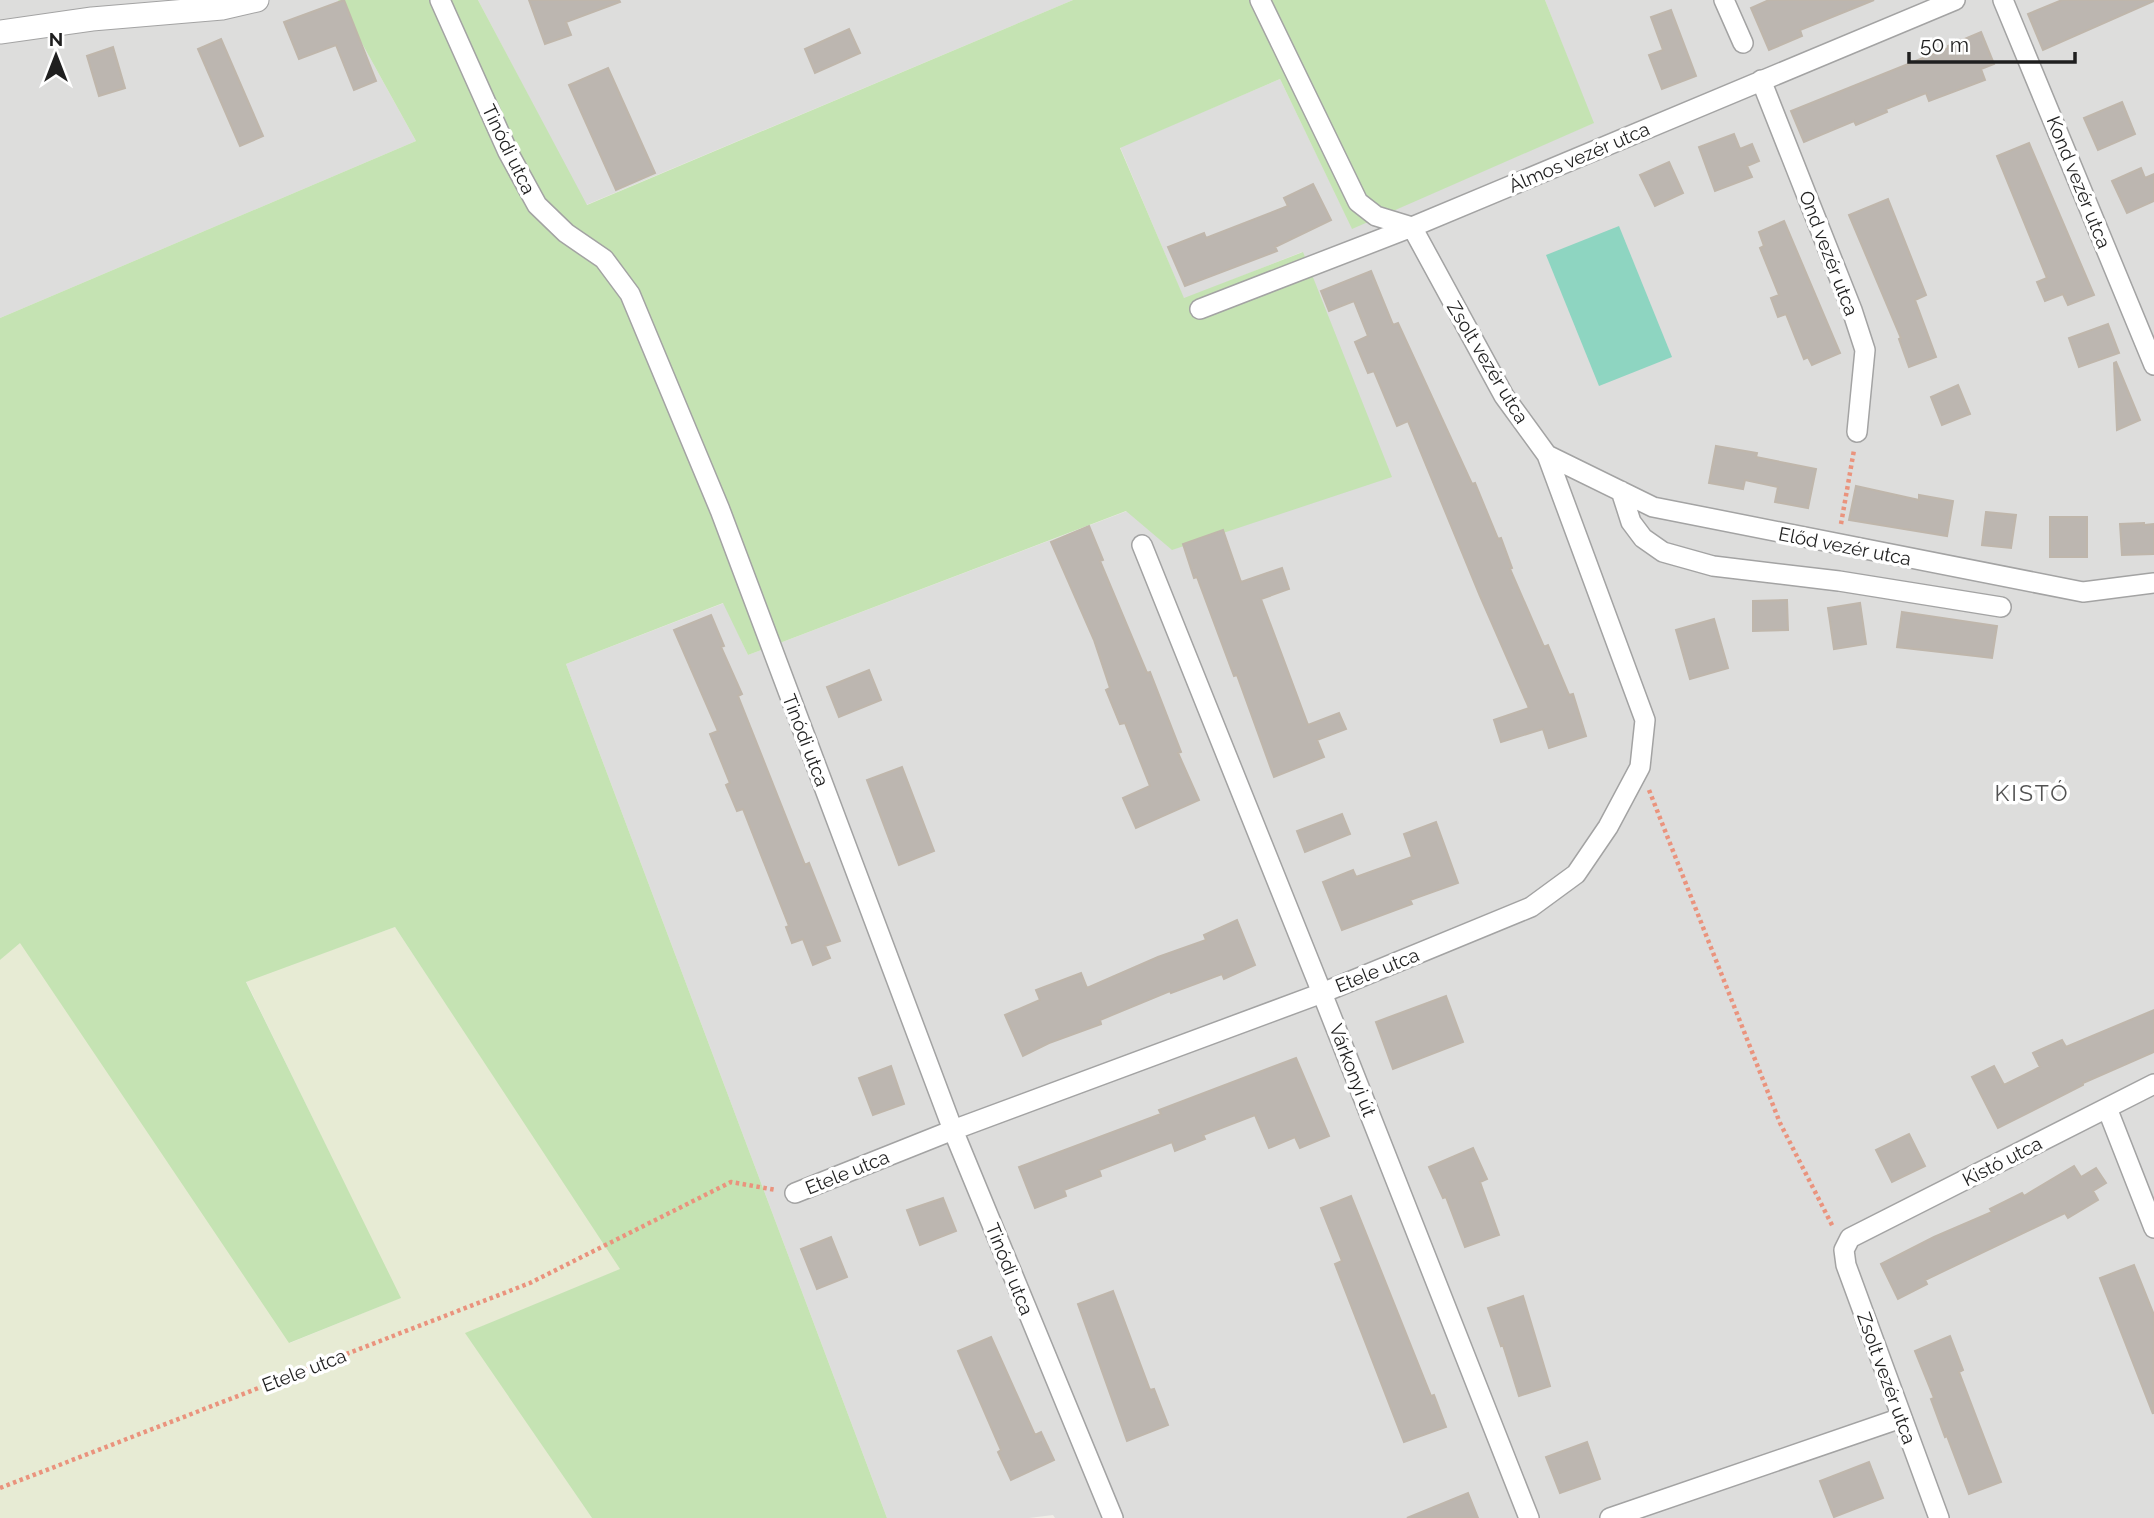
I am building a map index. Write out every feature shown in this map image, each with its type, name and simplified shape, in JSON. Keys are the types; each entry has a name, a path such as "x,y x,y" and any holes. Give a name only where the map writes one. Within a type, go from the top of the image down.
{"street":[{"path":"0,33 92,19 222,8 257,0"},
{"name":"Tinódi utca","path":"440,0 508,152 537,205 566,233 604,259 630,294 720,510 953,1130 1112,1518"},
{"path":"1260,0 1359,202 1376,216 1412,228"},
{"path":"1724,0 1743,43"},
{"name":"Álmos vezér utca","path":"1200,309 1412,228 1955,0"},
{"name":"Kond vezér utca","path":"2003,0 2154,365"},
{"name":"Ond vezér utca","path":"1761,80 1852,310 1865,350 1857,432"},
{"name":"Zsolt vezér utca","path":"1412,228 1504,396 1547,455 1644,720 1640,766"},
{"name":"Előd vezér utca","path":"1547,455 1653,507 2083,592 2154,583"},
{"path":"1621,491 1631,522 1643,538 1663,552 1713,566 1839,581 2001,607"},
{"name":"Várkonyi út","path":"1142,545 1529,1518"},
{"name":"Etele utca","path":"795,1193 953,1130 1322,993 1531,907 1576,874 1608,827 1640,766"},
{"name":"Kistó utca","path":"1843,1235 2154,1084"},
{"path":"2107,1108 2154,1228"},
{"name":"Zsolt vezér utca","path":"1843,1235 1846,1265 1939,1518"},
{"path":"1611,1518 1902,1418"}],"path":[{"path":"1838,545 1857,432"},
{"path":"1640,766 1780,1123 1843,1235"},
{"name":"Etele utca","path":"0,1488 530,1283 731,1182 795,1193"}],"shaded area":[{"path":"0,0 338,0 416,141 0,318"},
{"path":"478,0 1073,0 586,205"},
{"path":"1545,0 2154,0 2154,1518 1055,1518 1053,1515 1029,1518 887,1518 566,664 724,603 748,655 1127,511 1302,252 1184,299 1120,147 1280,79 1352,228 1593,123"}],"green space":[{"path":"338,0 478,0 587,205 1073,0 1545,0 1594,123 1352,229 1280,79 1120,148 1184,298 1303,252 1392,477 1172,550 1126,511 748,655 723,603 566,664 887,1518 592,1518 465,1333 620,1269 395,927 246,982 401,1298 289,1343 20,943 0,960 0,318 416,141"},
{"path":"1619,226 1672,357 1599,386 1546,255"},
{"path":"395,927 621,1269 466,1333 592,1518 0,1518 0,960 20,942 290,1343 400,1298 246,981"}],"building":[{"path":"344,0 376,81 354,90 336,45 299,59 284,22"},
{"path":"529,0 620,2 566,22 571,35 545,44"},
{"path":"1769,0 1874,0 1800,30 1802,36 1769,50 1751,8"},
{"path":"2062,0 2154,1 2043,50 2028,14"},
{"path":"1671,10 1696,76 1662,89 1649,55 1663,50 1651,17"},
{"path":"849,29 860,53 815,73 805,49"},
{"path":"1981,32 1994,64 1981,69 1985,80 1929,101 1926,93 1856,125 1854,121 1804,142 1791,111 1948,48"},
{"path":"221,39 263,136 240,146 198,49"},
{"path":"113,47 125,88 99,96 87,56"},
{"path":"608,68 655,173 616,190 569,85"},
{"path":"2122,102 2135,134 2098,150 2084,118"},
{"path":"1734,134 1740,149 1752,144 1759,161 1747,166 1752,177 1715,191 1699,147"},
{"path":"2029,143 2094,295 2068,305 2063,294 2045,301 2037,282 2047,278 1997,156"},
{"path":"1669,162 1683,193 1655,206 1640,175"},
{"path":"2141,168 2145,178 2154,174 2154,201 2127,213 2112,181"},
{"path":"1313,184 1331,220 1275,247 1277,251 1185,286 1168,247 1204,233 1206,238 1288,206 1284,198"},
{"path":"1888,199 1926,295 1915,300 1936,357 1909,367 1899,339 1901,338 1849,215"},
{"path":"1784,221 1840,353 1812,365 1808,357 1804,359 1786,314 1778,317 1771,298 1779,295 1760,248 1764,246 1759,232"},
{"path":"1371,271 1393,325 1398,323 1472,484 1475,483 1498,539 1501,538 1512,568 1510,569 1544,647 1548,645 1569,695 1573,694 1586,736 1549,748 1543,729 1501,742 1494,720 1529,708 1408,421 1397,426 1374,371 1368,373 1355,342 1368,336 1354,301 1329,311 1321,291"},
{"path":"2108,324 2119,353 2079,367 2069,338"},
{"path":"2116,362 2140,420 2117,430 2114,363"},
{"path":"1958,385 1970,414 1942,425 1931,397"},
{"path":"1716,446 1757,453 1756,457 1816,469 1808,508 1775,502 1778,487 1745,480 1743,489 1709,483"},
{"path":"1856,486 1919,500 1919,495 1953,501 1947,536 1849,520"},
{"path":"1986,512 2016,515 2011,548 1982,545"},
{"path":"2050,517 2087,517 2087,557 2050,557"},
{"path":"2120,524 2154,524 2154,554 2122,555"},
{"path":"1089,526 1103,560 1100,561 1147,673 1150,672 1181,752 1178,753 1199,800 1136,828 1123,798 1150,786 1125,723 1120,724 1106,690 1110,688 1094,640 1051,542"},
{"path":"1223,530 1241,582 1282,568 1289,589 1261,599 1308,725 1339,713 1346,729 1317,740 1324,757 1274,777 1237,675 1234,676 1183,544"},
{"path":"1787,600 1788,630 1753,631 1753,601"},
{"path":"1860,603 1866,644 1834,649 1828,608"},
{"path":"1902,612 1997,626 1992,658 1897,647"},
{"path":"711,615 724,646 721,647 742,694 738,696 805,865 809,863 840,941 825,946 830,958 813,965 803,939 792,943 786,927 789,926 743,809 737,811 726,785 730,783 710,734 718,731 674,630"},
{"path":"1714,619 1728,668 1690,679 1676,630"},
{"path":"869,670 881,700 839,717 827,687"},
{"path":"902,767 934,851 899,865 867,780"},
{"path":"1342,814 1350,834 1305,852 1297,831"},
{"path":"1436,822 1458,883 1410,900 1412,904 1342,930 1323,882 1353,870 1356,877 1412,857 1404,834"},
{"path":"1237,920 1255,965 1224,979 1222,974 1171,993 1170,991 1100,1020 1101,1024 1049,1043 1023,1056 1005,1015 1040,1000 1036,990 1081,973 1087,988 1158,957 1206,940 1204,935"},
{"path":"1446,996 1463,1042 1393,1069 1376,1022"},
{"path":"2154,1010 2154,1052 2083,1083 1998,1128 1972,1077 1994,1066 2004,1085 2040,1067 2033,1053 2062,1040 2066,1047"},
{"path":"1296,1058 1329,1136 1300,1148 1295,1137 1269,1148 1255,1115 1203,1135 1205,1139 1175,1151 1172,1142 1099,1170 1101,1176 1064,1190 1066,1196 1035,1208 1019,1167 1161,1114 1159,1110"},
{"path":"891,1066 904,1104 873,1115 859,1078"},
{"path":"1909,1134 1925,1166 1892,1182 1876,1150"},
{"path":"1473,1148 1487,1179 1480,1182 1499,1235 1465,1247 1446,1197 1443,1198 1429,1167"},
{"path":"2074,1166 2081,1177 2096,1168 2106,1183 2093,1191 2098,1200 2068,1218 2065,1213 1925,1280 1927,1284 1898,1299 1881,1264 1992,1212 1990,1209 2022,1193 2024,1196"},
{"path":"1351,1196 1446,1427 1404,1442 1335,1264 1342,1261 1321,1208"},
{"path":"943,1198 956,1231 920,1245 907,1210"},
{"path":"831,1237 847,1277 817,1289 801,1249"},
{"path":"2134,1265 2154,1315 2153,1414 2100,1278"},
{"path":"1113,1291 1150,1390 1154,1389 1168,1425 1127,1441 1078,1304"},
{"path":"1523,1296 1550,1386 1519,1396 1488,1308"},
{"path":"1950,1336 1963,1370 1959,1372 2001,1482 1969,1494 1947,1436 1945,1437 1931,1399 1934,1398 1915,1351"},
{"path":"991,1337 1035,1435 1041,1432 1054,1460 1011,1480 998,1452 1001,1450 958,1351"},
{"path":"1587,1442 1600,1479 1560,1493 1546,1457"},
{"path":"1869,1462 1883,1498 1834,1517 1820,1481"},
{"path":"1468,1493 1478,1518 1407,1518"}],"district":[{"name":"KISTÓ","path":"2032,792"}]}
